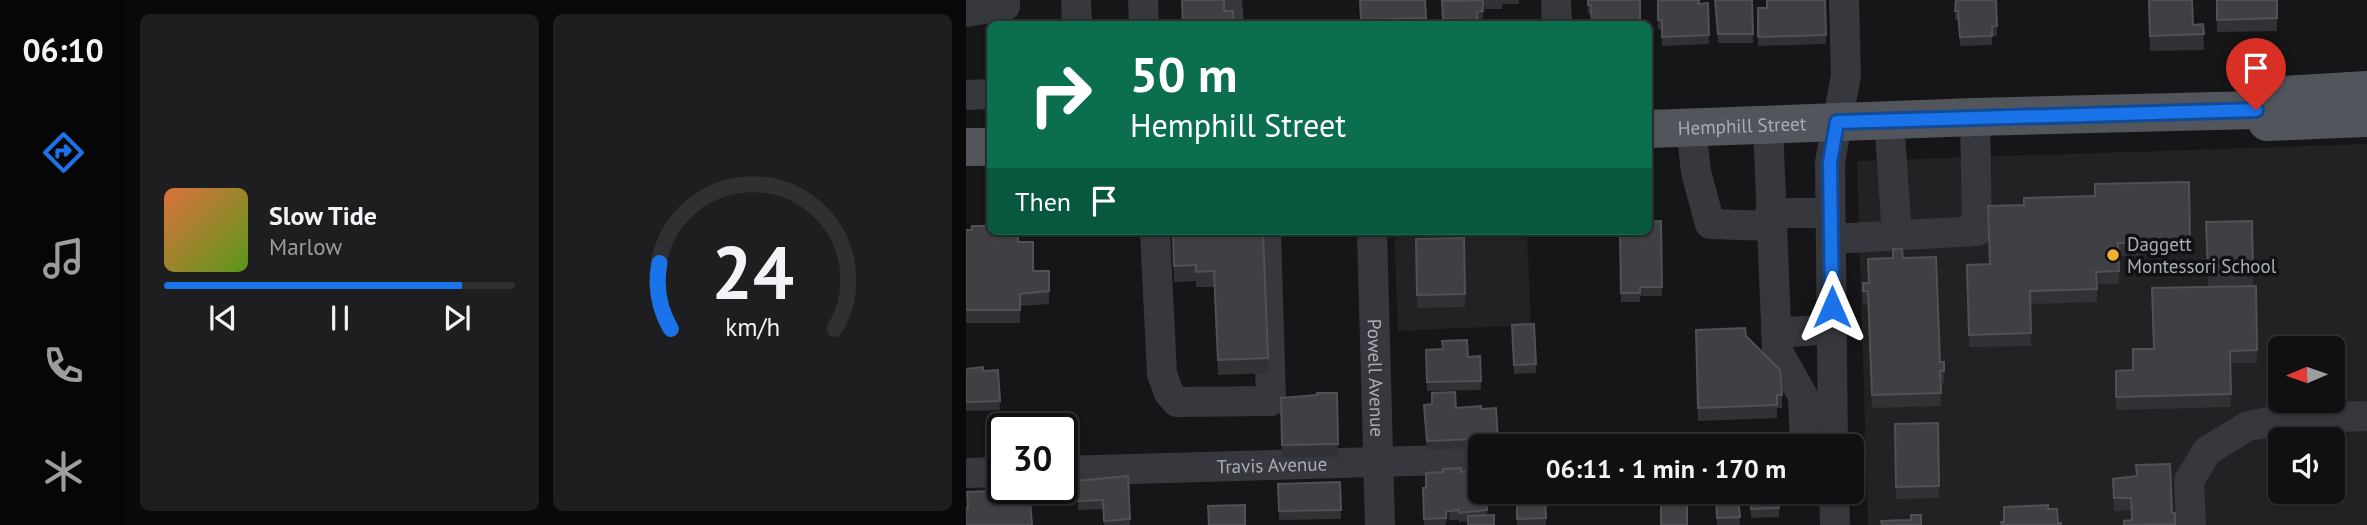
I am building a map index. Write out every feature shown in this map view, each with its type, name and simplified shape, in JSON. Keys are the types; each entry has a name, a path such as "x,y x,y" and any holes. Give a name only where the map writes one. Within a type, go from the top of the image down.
{"main road":[{"name":"Hemphill Street","path":"2256,110 2267,96 2367,90"},
{"name":"Hemphill Street","path":"1652,129 2256,110 2267,122 2367,118"},
{"path":"966,147 987,147"}],"street":[{"path":"1076,0 1077,21"},
{"path":"1143,0 1144,21"},
{"path":"1556,0 1557,21"},
{"path":"1833,434 1830,162 1846,75 1843,0"},
{"path":"966,12 1005,10"},
{"path":"966,95 987,94"},
{"path":"1691,128 1696,172 1710,224 1771,219 1897,235 1977,231 1975,117"},
{"path":"1889,120 1897,235"},
{"path":"1768,124 1777,350 1803,396 1805,434"},
{"path":"1155,235 1162,374 1168,393 1177,402 1271,401 1266,235"},
{"name":"Powell Avenue","path":"1372,235 1380,525"},
{"path":"1776,333 1832,329"},
{"path":"2191,525 2189,481 2207,451 2248,426 2285,419 2367,416"},
{"name":"Travis Avenue","path":"1078,471 1468,458"},
{"path":"966,473 987,472"},
{"path":"1834,504 1835,525"}],"shaded area":[{"name":"Daggett Montessori School","path":"2367,144 2367,525 1868,525 1857,161"},
{"path":"1394,235 1527,235 1531,325 1398,331"}],"building":[{"path":"1182,0 1224,0 1224,11 1233,11 1233,21 1183,21"},
{"path":"1360,0 1425,0 1426,18 1361,20"},
{"path":"1483,0 1483,11 1477,12 1477,21 1443,19 1442,1"},
{"path":"1588,0 1640,0 1640,21 1592,21 1591,5 1588,5"},
{"path":"1658,0 1699,0 1699,4 1708,3 1709,35 1662,37 1662,20 1658,20"},
{"path":"1715,0 1752,0 1753,34 1718,34"},
{"path":"1767,0 1825,0 1826,35 1758,37 1758,8 1767,8"},
{"path":"1956,0 1996,0 1997,26 1992,27 1992,36 1960,37 1958,11 1955,11"},
{"path":"2149,0 2192,0 2193,25 2203,24 2204,34 2150,36"},
{"path":"2217,0 2277,0 2277,18 2217,20"},
{"path":"2189,182 2190,242 2118,243 2119,271 2096,272 2097,289 2030,291 2031,333 1969,335 1967,265 1990,264 1988,206 2024,205 2024,198 2095,196 2095,184"},
{"path":"1661,221 1662,287 1640,287 1640,293 1621,293 1620,235 1652,235 1652,222"},
{"path":"2252,221 2253,273 2208,274 2206,222"},
{"path":"972,226 987,226 987,235 1018,235 1018,242 1033,242 1033,271 1049,271 1049,291 1020,294 1020,310 966,310 966,230 972,230"},
{"path":"1263,235 1268,358 1218,360 1214,271 1196,272 1196,265 1174,266 1173,236"},
{"path":"1464,238 1465,294 1417,295 1416,239"},
{"path":"1893,249 1902,249 1903,258 1936,257 1940,362 1944,362 1944,371 1940,371 1941,393 1872,395 1868,291 1863,291 1863,283 1869,283 1868,259 1893,258"},
{"path":"2256,286 2257,350 2230,351 2231,394 2116,397 2116,371 2133,370 2133,349 2154,349 2152,288"},
{"path":"1534,324 1536,364 1514,365 1512,325"},
{"path":"1745,328 1746,336 1780,370 1782,395 1777,395 1777,405 1698,408 1696,330"},
{"path":"1467,340 1468,357 1480,356 1481,381 1427,382 1426,350 1443,349 1442,341"},
{"path":"983,367 983,371 998,370 1000,401 966,402 966,369"},
{"path":"1455,392 1456,408 1496,408 1498,434 1468,434 1468,439 1427,441 1424,405 1432,404 1432,393"},
{"path":"1337,393 1338,444 1282,445 1281,398"},
{"path":"1938,423 1939,486 1896,487 1895,424"},
{"path":"2170,464 2175,524 2124,525 2124,521 2132,520 2131,498 2114,498 2113,479 2137,476 2136,465"},
{"path":"1461,468 1461,472 1468,472 1468,504 1487,504 1487,510 1459,513 1459,510 1450,511 1446,512 1446,518 1424,519 1423,488 1426,488 1426,473 1443,472 1443,469"},
{"path":"1128,476 1130,519 1104,521 1103,500 1078,501 1078,481"},
{"path":"1340,482 1341,510 1279,511 1278,484"},
{"path":"987,491 987,504 1030,504 1032,525 966,525 967,492"},
{"path":"1517,504 1545,504 1546,518 1517,519"},
{"path":"1661,504 1687,504 1687,525 1661,525"},
{"path":"1716,504 1739,504 1740,517 1717,518"},
{"path":"1751,504 1779,504 1779,508 1751,509"},
{"path":"1245,505 1245,525 1209,525 1208,506"},
{"path":"2048,505 2048,509 2057,509 2058,523 2061,525 2002,525 2004,507"},
{"path":"1494,515 1494,525 1468,525 1468,516"},
{"path":"1911,515 1921,515 1921,525 1882,525 1881,521 1911,520"}],"place":[{"name":"Daggett Montessori School","path":"2113,255"}],"route":[{"path":"1832,307 1830,162 1837,122 2256,110"}]}
